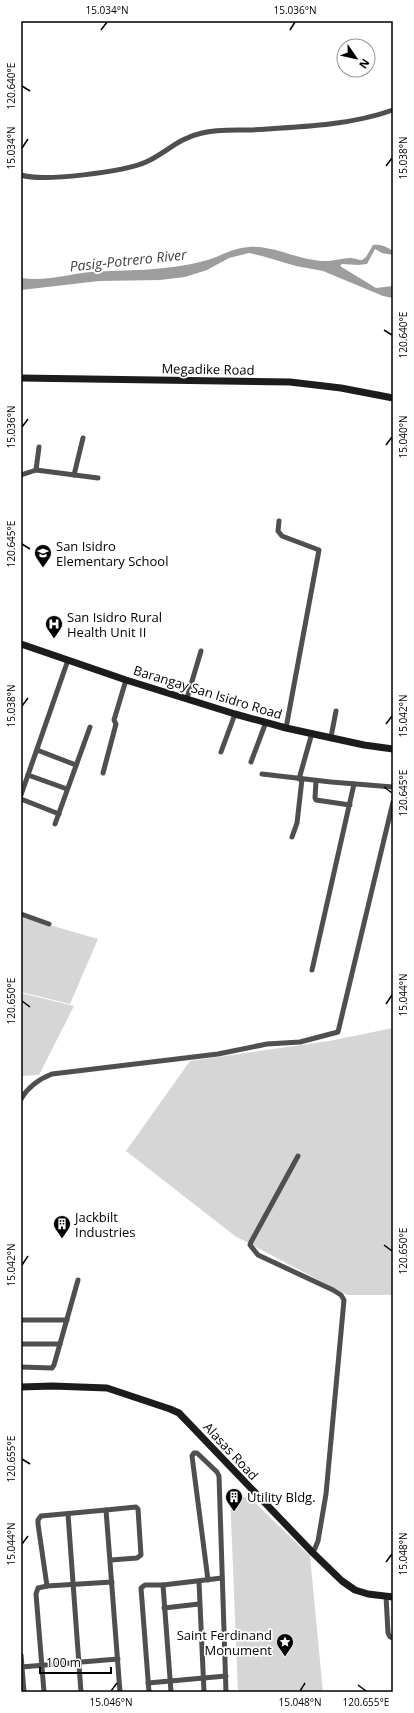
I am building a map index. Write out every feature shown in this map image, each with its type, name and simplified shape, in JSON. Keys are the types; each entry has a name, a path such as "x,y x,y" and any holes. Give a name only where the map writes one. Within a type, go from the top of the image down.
{"street":[{"path":"21,175 30,178 59,177 130,168 147,162 183,139 203,132 314,126 374,116 393,110"},
{"name":"Megadike Road","path":"21,378 290,382 341,388 393,398"},
{"path":"74,475 83,438"},
{"path":"36,470 39,447"},
{"path":"21,475 36,470 98,478"},
{"path":"279,521 278,531 282,536 319,550 286,728"},
{"name":"Barangay San Isidro Road","path":"21,644 126,680 235,714 286,728 364,745 393,749"},
{"path":"187,698 201,651"},
{"path":"21,794 68,660"},
{"path":"103,772 116,724 114,720 126,680"},
{"path":"331,737 336,711"},
{"path":"221,752 235,714"},
{"path":"251,762 266,722"},
{"path":"55,824 90,727"},
{"path":"292,837 297,823 301,779 312,733"},
{"path":"37,750 76,765"},
{"path":"262,774 316,781 393,786"},
{"path":"28,775 67,790"},
{"path":"316,781 315,798 317,801 350,805"},
{"path":"312,970 354,784"},
{"path":"21,799 59,814"},
{"path":"21,1099 32,1085 42,1078 52,1074 218,1054 267,1044 297,1042 338,1032 393,802"},
{"path":"21,914 49,924"},
{"path":"298,1156 250,1245 258,1255 338,1293 344,1300 326,1494 318,1541 312,1553"},
{"path":"21,1367 52,1368 54,1365 78,1280"},
{"path":"21,1320 67,1320"},
{"path":"21,1344 60,1344"},
{"name":"Alasas Road","path":"21,1387 52,1386 107,1388 179,1413 312,1553 342,1581 355,1590 368,1594 389,1597"},
{"path":"208,1580 192,1456 194,1453 197,1453 215,1470 219,1476 226,1692"},
{"path":"46,1586 38,1520 41,1516 136,1507 138,1509 141,1556 137,1558 111,1560"},
{"path":"106,1510 120,1692"},
{"path":"68,1514 80,1661 81,1692"},
{"path":"149,1692 141,1589 143,1586 199,1582 222,1578"},
{"path":"44,1692 36,1594 40,1587 112,1582"},
{"path":"199,1582 204,1692"},
{"path":"163,1585 171,1692"},
{"path":"389,1597 388,1633 390,1637 393,1638"},
{"path":"164,1608 199,1604"},
{"path":"21,1655 24,1692"},
{"path":"21,1667 118,1658"},
{"path":"148,1683 226,1676"}],"shaded area":[{"path":"373,245 381,245 388,248 393,251 393,255 382,253 375,249 367,264 342,264 340,266 376,288 393,286 393,298 383,296 323,271 296,266 249,253 229,258 207,270 185,277 160,280 99,281 21,290 21,278 38,279 91,272 146,270 173,267 206,261 230,251 249,247 273,249 306,258 324,261 350,258 362,260 366,257"},
{"path":"22,917 98,939 70,1004 21,992"},
{"path":"21,993 74,1006 39,1075 21,1076"},
{"path":"393,1028 393,1295 347,1295 235,1236 126,1151 190,1061 329,1041"},
{"path":"230,1494 239,1497 249,1497 310,1556 323,1692 238,1692"}],"place":[{"name":"San Isidro Elementary School","path":"43,568"},
{"name":"San Isidro Rural Health Unit II","path":"54,639"},
{"name":"Jackbilt Industries","path":"62,1239"},
{"name":"Utility Bldg.","path":"234,1512"},
{"name":"Saint Ferdinand Monument","path":"285,1657"}],"water label":[{"name":"Pasig-Potrero River","path":"128,260"}]}
